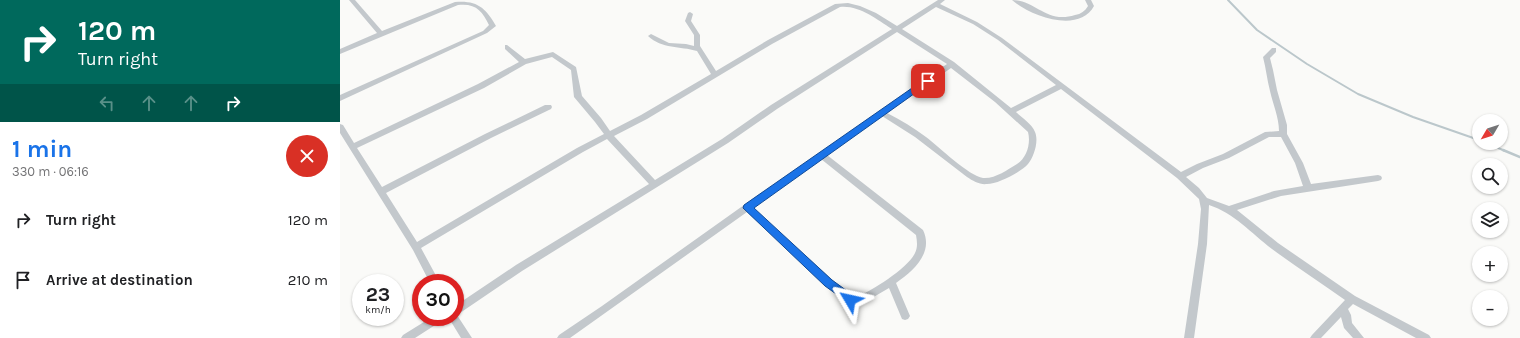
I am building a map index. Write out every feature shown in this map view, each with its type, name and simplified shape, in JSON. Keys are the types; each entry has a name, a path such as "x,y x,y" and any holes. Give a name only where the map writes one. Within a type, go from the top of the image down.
{"street":[{"path":"352,0 381,34"},
{"path":"1015,0 1046,17 1062,20 1069,20 1082,16 1091,6 1088,0"},
{"path":"464,305 519,268 725,141 774,107 938,1 994,35 1180,176 1204,200 1229,209 1275,246 1352,298 1426,338"},
{"path":"340,52 446,7 467,2 478,5 485,12 493,26 485,32 340,98"},
{"path":"416,247 580,150 609,136 776,39 835,6 840,5 854,6 897,28 952,64 1032,132 1033,136 1029,156 1023,164 997,179 983,182 974,179 918,135 882,113"},
{"path":"690,14 688,20 697,35 697,46 715,74"},
{"path":"651,36 668,45 686,46 700,50"},
{"path":"507,47 524,62"},
{"path":"1274,50 1266,57 1270,70 1272,90 1283,124 1283,134 1299,163 1308,188"},
{"path":"353,147 475,89 524,62 553,54 574,69 578,97 598,120 609,136 654,184"},
{"path":"562,338 605,310 821,155 952,64"},
{"path":"1010,112 1060,86"},
{"path":"380,192 488,136 548,107"},
{"path":"340,128 416,247 430,274"},
{"path":"1180,176 1226,156 1268,134 1283,134"},
{"path":"747,208 829,283 850,300 856,301 862,299 903,274 918,257 923,248 924,239 920,233 821,155"},
{"path":"1229,209 1245,205 1260,198 1308,188 1378,178"},
{"path":"1189,338 1202,238 1205,206 1204,200"},
{"path":"891,282 905,316"},
{"path":"1315,338 1352,298"},
{"path":"1343,308 1346,315 1347,325 1359,338"},
{"path":"406,338 425,326"},
{"path":"459,326 467,338"}],"waterway":[{"path":"1228,0 1257,30 1307,64 1358,94 1413,117 1472,138"},
{"path":"1503,150 1520,157"}],"route":[{"path":"850,300 829,283 747,208 928,81"}]}
